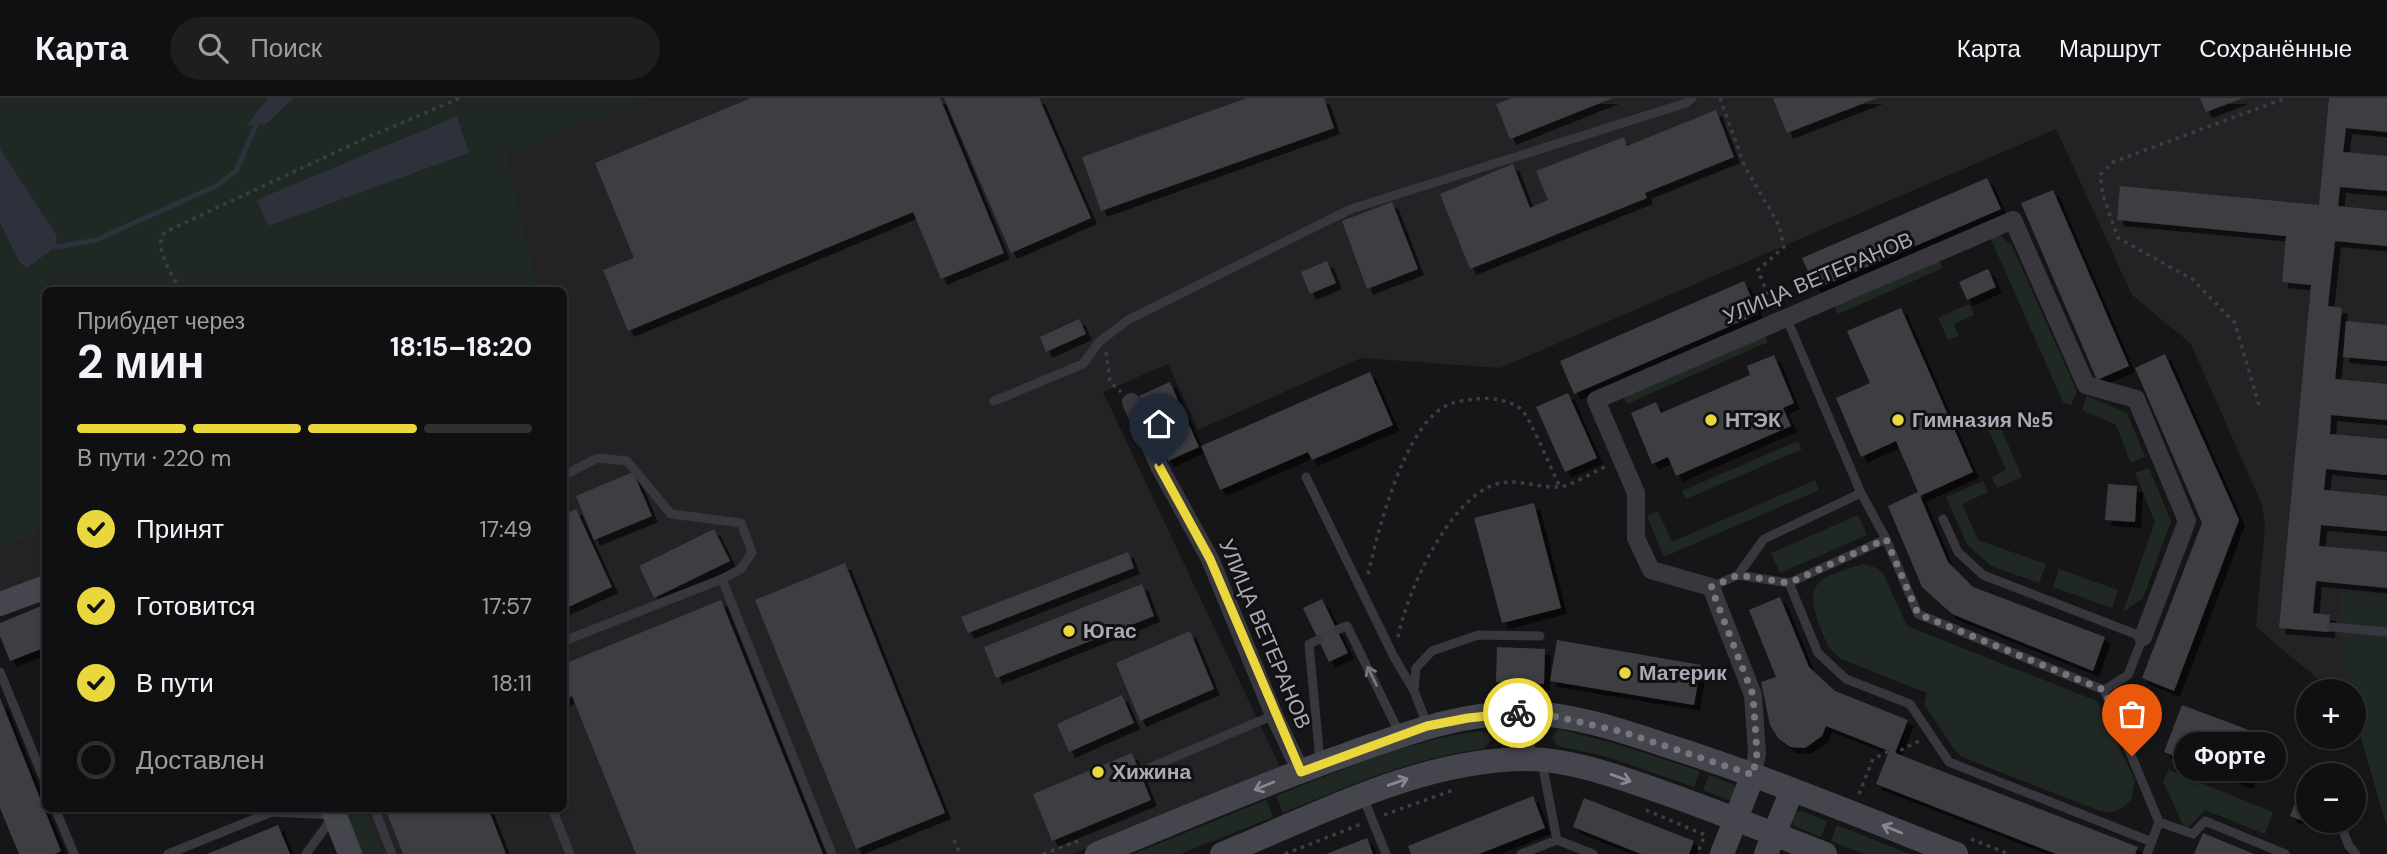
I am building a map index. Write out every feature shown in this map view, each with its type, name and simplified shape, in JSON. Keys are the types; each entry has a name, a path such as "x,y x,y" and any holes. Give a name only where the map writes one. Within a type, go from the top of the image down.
{"street":[{"name":"УЛИЦА ВЕТЕРАНОВ","path":"1711,587 1651,570 1636,538 1636,493 1597,400 2013,220 2085,385 2136,399 2187,521 2143,637"},
{"name":"УЛИЦА ВЕТЕРАНОВ","path":"1131,402 1159,466 1210,559 1274,715 1311,768"},
{"path":"1711,587 1753,695 1757,753 1753,775 1722,854"},
{"path":"0,604 42,588"},
{"path":"1521,713 1532,759"},
{"path":"1097,854 1311,768 1427,726 1468,718 1521,713 1545,714 1623,732 1753,775 1956,854"},
{"path":"1222,854 1401,780 1458,767 1532,759 1610,774 1735,820 1770,844 1825,854"},
{"path":"1770,844 1792,790"},
{"path":"333,812 350,854"}],"lane":[{"path":"994,401 1083,364 1099,342 1128,320 1351,209 1686,103 1692,98"},
{"path":"1782,318 1861,493 1886,539 1918,614 2104,690 2160,822 2147,854"},
{"path":"567,474 598,458 627,461 671,514 741,523 752,552 741,569 722,579 567,640"},
{"path":"1306,477 1394,657 1414,691 1427,726"},
{"path":"1711,587 1738,575 1764,539 1861,493"},
{"path":"1943,519 1958,552 1983,575 2143,637 2129,675 2104,690"},
{"path":"1738,575 1789,583 1886,539"},
{"path":"722,579 832,854"},
{"path":"1789,583 1818,653 1846,680 1910,704 1949,762 2152,842"},
{"path":"1338,630 1347,626 1401,735"},
{"path":"2331,628 2387,632"},
{"path":"1414,691 1416,668 1432,651 1478,635 1541,636"},
{"path":"1311,768 1309,644 1318,640"},
{"path":"0,672 42,774"},
{"path":"1149,768 1274,715"},
{"path":"1532,759 1558,840"},
{"path":"1363,796 1386,854"},
{"path":"57,812 74,854"},
{"path":"168,854 267,812"},
{"path":"306,854 333,812"},
{"path":"376,812 392,854"},
{"path":"554,812 570,854"},
{"path":"2160,822 2193,834 2205,821 2286,854"},
{"path":"2344,833 2356,854"},
{"path":"1521,854 1558,840 1593,854"}],"path":[{"path":"179,287 160,246 160,237 165,232 366,138 460,98"},
{"path":"1720,98 1745,167 1779,225 1784,247 1758,270 1782,318"},
{"path":"2259,405 2235,323 2192,279 2118,238 2103,195 2100,174 2113,162 2286,98"},
{"path":"1105,346 1110,382"},
{"path":"1370,608 1367,574 1378,529 1403,461 1425,422 1448,405 1479,399 1505,401 1523,411 1560,487"},
{"path":"1394,657 1403,612 1444,528 1468,502 1493,485 1524,482 1560,487 1622,459"},
{"path":"1858,794 1872,759 1889,751 1895,753 1930,735"},
{"path":"1285,854 1372,819 1467,786"},
{"path":"1637,806 1705,835 1698,854"},
{"path":"954,840 960,854"}],"shaded area":[{"path":"0,98 268,98 247,126 268,124 294,98 645,98 506,154 537,287 42,287 42,532 0,548 0,223 19,262 27,268 56,247 57,236 0,148","holes":["457,116 469,153 267,225 256,200"]},
{"path":"268,98 294,98 267,124 246,126"},
{"path":"582,98 2387,98 2387,682 2318,679 2256,627 2265,525 2262,505 2191,344 2132,295 2056,129 1500,368 1361,358 1198,430 1168,364 1103,392 1280,767 1073,854 345,854 328,812 567,812 567,287 479,287 446,183"},
{"path":"457,116 469,153 268,226 256,200"},
{"path":"0,148 57,236 56,247 27,268 19,262 0,223"},
{"path":"1999,234 2012,246 2077,391 2071,405 2063,402 1990,237"},
{"path":"1939,260 1943,268 1838,314 1834,306"},
{"path":"1969,304 1974,315 1954,324 1959,336 1948,340 1938,318"},
{"path":"1765,335 1768,342 1627,404 1623,396"},
{"path":"2087,396 2127,413 2145,457 2131,463 2116,425 2082,410"},
{"path":"1997,419 2022,477 1997,488 1992,477 2006,470 1986,424"},
{"path":"1798,441 1802,449 1686,499 1682,491"},
{"path":"2149,468 2171,521 2143,598 2123,612 2155,522 2135,473"},
{"path":"1815,480 1819,490 1664,557 1647,516 1658,511 1672,542"},
{"path":"1983,481 1988,492 1962,504 1978,540 2046,564 2039,583 1991,566 1967,544 1946,497"},
{"path":"1858,515 1867,535 1780,573 1771,553"},
{"path":"42,522 42,581 0,599 0,539"},
{"path":"1862,564 1877,568 1883,573 1907,626 2097,701 2135,780 2131,800 2112,812 2100,811 1962,757 1924,704 1927,693 1841,659 1829,647 1823,634 1816,616 1814,591 1826,578"},
{"path":"2059,569 2118,590 2112,608 2053,587"},
{"path":"2340,592 2387,595 2387,827 2364,749 2366,679 2345,679"},
{"path":"1558,729 1613,743 1700,771 1694,787 1608,757 1557,746 1552,737"},
{"path":"1481,731 1488,734 1491,740 1484,749 1407,766 1283,813 1276,796 1403,748"},
{"path":"2169,770 2273,812 2265,834 2205,810 2189,827 2183,825 2163,781"},
{"path":"1709,775 1737,786 1731,801 1703,790"},
{"path":"1266,800 1273,817 1180,854 1133,854"},
{"path":"1801,811 1827,821 1821,837 1794,826 1792,819 1795,813"},
{"path":"341,812 366,812 383,854 358,854"},
{"path":"1837,825 1910,854 1864,854 1831,841"}],"building":[{"path":"751,98 940,98 1004,253 941,279 913,212 628,331 603,270 634,258 595,163"},
{"path":"944,98 1039,98 1091,218 1011,253"},
{"path":"1247,98 1324,98 1334,128 1101,211 1082,157"},
{"path":"1512,98 1613,98 1510,139 1496,104"},
{"path":"1877,98 1787,133 1773,99"},
{"path":"2200,98 2243,98 2206,112"},
{"path":"2329,98 2387,98 2387,132 2346,128 2343,152 2387,156 2387,191 2340,187 2338,206 2387,211 2387,246 2335,241 2328,306 2342,308 2335,379 2387,384 2387,420 2331,415 2330,434 2387,439 2387,475 2326,469 2324,490 2387,496 2387,531 2321,525 2319,546 2387,552 2387,588 2316,581 2313,613 2330,615 2329,632 2279,628 2311,285 2282,282 2286,236 2117,220 2120,186 2319,205"},
{"path":"1716,110 1734,157 1645,193 1647,198 1470,269 1440,194 1513,164 1530,208 1548,200 1536,171 1624,137 1627,146"},
{"path":"1987,178 2001,209 1816,289 1802,258"},
{"path":"2053,190 2129,366 2097,380 2021,203"},
{"path":"1392,202 1418,269 1367,289 1342,221"},
{"path":"1327,261 1336,283 1310,294 1301,272"},
{"path":"1988,269 1996,287 1967,300 1959,282"},
{"path":"1744,281 1758,314 1574,394 1560,361"},
{"path":"1901,308 1973,472 1920,496 1948,562 1973,587 2105,637 2093,671 1952,614 1922,587 1888,506 1918,492 1896,441 1861,457 1836,398 1870,383 1847,331"},
{"path":"1079,319 1086,334 1046,352 1040,337"},
{"path":"2346,321 2387,325 2387,361 2343,357"},
{"path":"2165,354 2239,520 2174,691 2142,678 2202,523 2135,368"},
{"name":"НТЭК","path":"1774,355 1794,403 1783,408 1791,426 1676,476 1668,457 1652,464 1631,413 1656,402 1661,413 1750,375 1747,366"},
{"path":"1370,372 1393,425 1312,460 1308,452 1220,490 1201,446"},
{"path":"1170,382 1199,447 1168,461 1139,396"},
{"path":"1568,393 1597,458 1565,472 1536,407"},
{"path":"633,472 652,516 594,540 576,496"},
{"path":"2108,484 2137,486 2135,522 2105,520"},
{"path":"1534,503 1561,608 1502,623 1474,518"},
{"path":"576,509 612,587 567,608 567,514"},
{"path":"714,529 730,561 654,598 639,566"},
{"path":"1128,552 1134,568 968,633 961,617"},
{"path":"845,563 945,813 856,849 755,600"},
{"name":"Югас","path":"1142,584 1154,616 996,678 984,647"},
{"path":"1780,597 1809,667 1835,691 1908,720 1895,753 2138,847 2135,854 2056,854 1876,784 1889,751 1826,726 1822,736 1805,748 1790,747 1778,738 1770,725 1761,682 1776,677 1749,610"},
{"path":"1322,599 1348,653 1329,662 1303,608"},
{"path":"721,600 823,854 636,854 572,696 567,698 567,663"},
{"path":"42,606 42,649 10,661 0,636 0,623"},
{"path":"1190,631 1214,689 1140,721 1116,663"},
{"name":"Материк","path":"1557,640 1701,665 1694,705 1550,681"},
{"path":"1497,647 1545,649 1544,684 1496,682"},
{"path":"1122,695 1134,723 1069,752 1057,724"},
{"path":"0,698 42,803 42,812 45,812 61,851 55,854 19,854 0,808"},
{"path":"2182,705 2265,736 2247,783 2164,752"},
{"path":"1132,753 1151,800 1052,841 1033,794"},
{"path":"1533,796 1545,828 1479,854 1411,854 1408,846"},
{"path":"1584,798 1694,841 1689,854 1641,854 1573,827"},
{"path":"2296,801 2296,818 2290,816"},
{"path":"387,812 490,812 506,854 403,854"},
{"path":"278,825 290,854 207,854"},
{"path":"2203,833 2254,854 2194,854"},
{"path":"1367,838 1373,854 1326,854"}],"waterway":[{"path":"56,247 96,240 216,186 236,171 256,125"}],"way so far":[{"path":"1518,713 1545,714 1623,732 1753,775 1757,753 1753,695 1711,587 1738,575 1789,583 1886,539 1918,614 2104,690 2132,756"}],"place":[{"name":"НТЭК","path":"1711,420"},
{"name":"Гимназия №5","path":"1898,420"},
{"name":"Югас","path":"1069,631"},
{"name":"Материк","path":"1625,673"},
{"name":"Форте","path":"2132,756"},
{"name":"Хижина","path":"1098,772"}],"route":[{"path":"1159,466 1210,559 1274,715 1301,772 1427,726 1468,718 1518,713"}]}
